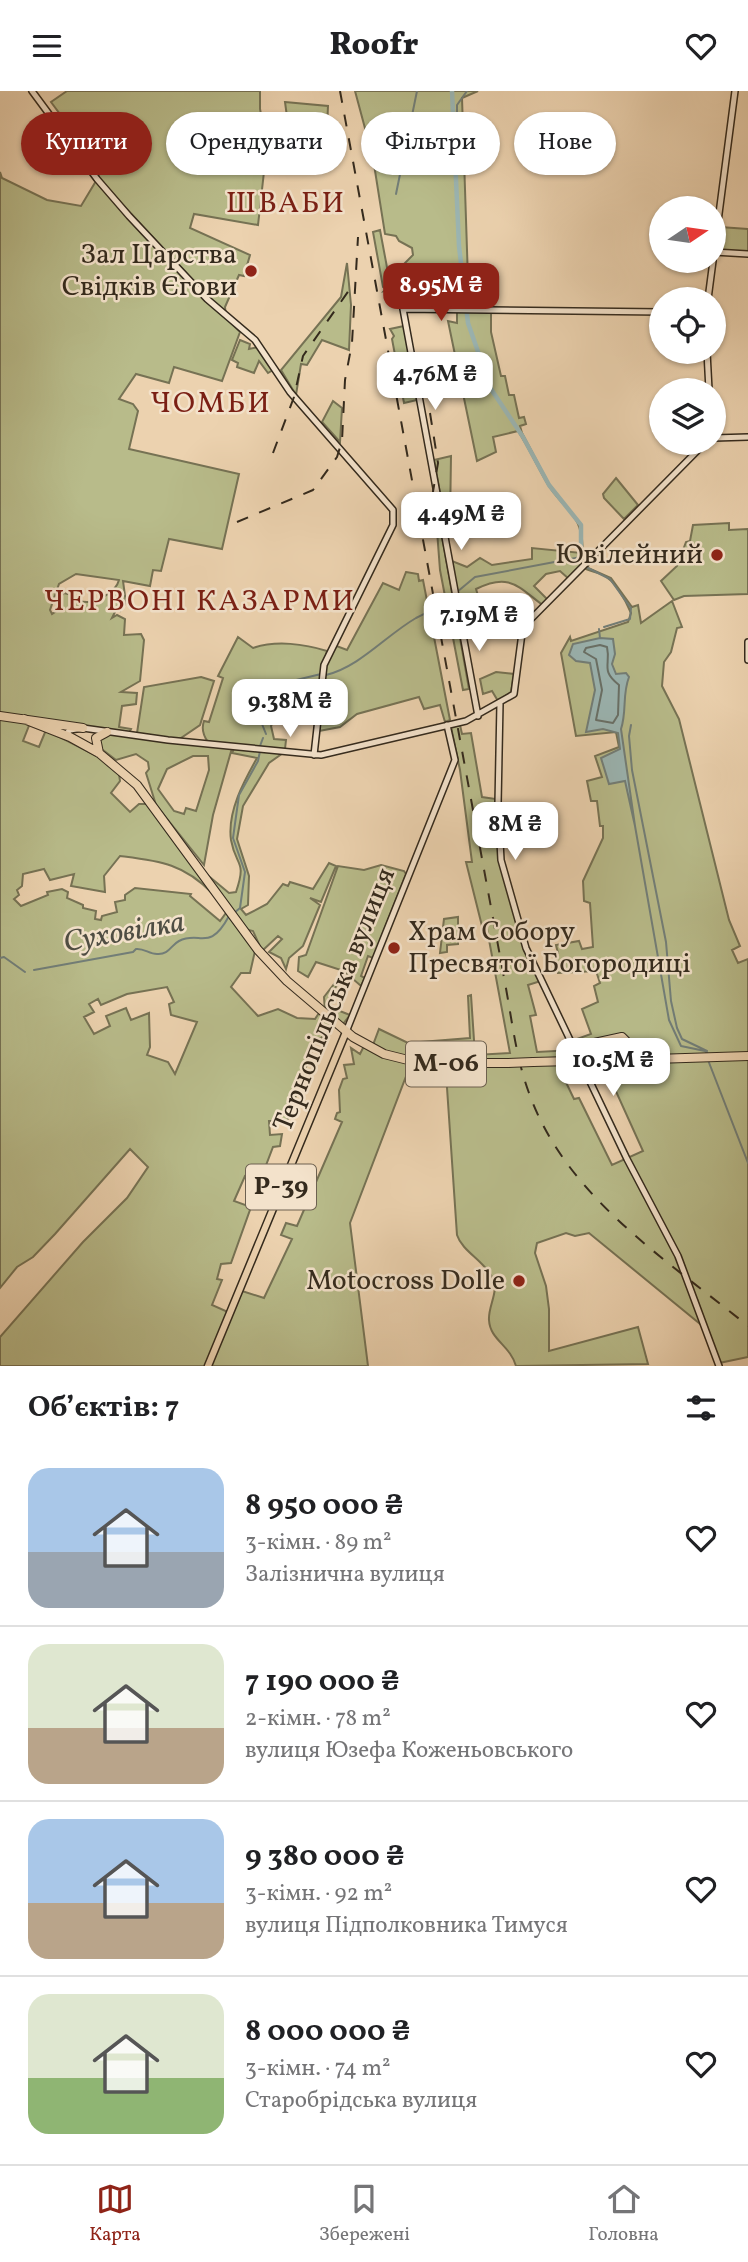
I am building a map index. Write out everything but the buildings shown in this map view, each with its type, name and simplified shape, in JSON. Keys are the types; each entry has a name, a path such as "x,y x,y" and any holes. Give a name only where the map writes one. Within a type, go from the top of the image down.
{"highway":[{"name":"М-06","path":"0,716 24,719 65,735 99,753 151,801 237,922 279,974 346,1032 384,1054 411,1061 508,1063 748,1056"},
{"path":"24,719 83,727"},
{"path":"99,753 96,738 107,732"},
{"path":"576,1047 622,1037 630,1045 631,1059"}],"main road":[{"path":"32,91 97,179 144,233 262,348 290,392 388,501 394,513 393,525 333,644 322,675 314,755"},
{"path":"722,196 736,91"},
{"path":"726,253 748,254"},
{"path":"478,716 402,309 649,312"},
{"path":"726,438 748,437"},
{"path":"65,735 72,729 83,727 314,755 355,748 478,716 514,694 524,627 693,455"},
{"path":"748,642 748,660"},
{"path":"500,703 498,804 501,860 526,948 576,1047 627,1159 678,1256 718,1365"},
{"name":"Тернопільська вулиця","path":"208,1366 455,760 447,725"}],"green space":[{"path":"67,91 260,91 261,112 166,112 166,175 264,175 258,225 194,214 190,228 250,255 244,276 239,275 225,307 226,316 96,175 152,175 152,112 58,112 51,102"},
{"path":"355,91 478,91 462,98 462,112 361,113"},
{"path":"285,102 328,106 328,112 286,112"},
{"path":"0,172 2,178 47,200 81,206 96,181 142,234 240,332 222,381 174,367 169,383 136,374 119,399 133,404 138,411 129,449 239,474 222,549 169,539 161,571 153,570 150,586 123,581 126,603 120,611 116,610 112,618 117,615 125,619 124,635 141,634 144,640 140,681 121,692 137,693 136,704 122,706 119,727 131,729 129,733 0,714","holes":["76,574 119,580 108,594 90,602 64,593 60,598 61,608 52,614 50,610 59,584"]},
{"path":"376,175 465,175 468,280 475,280 475,307 427,307 426,302 430,301 429,297 425,298 422,273 416,269 401,272 403,265 413,255 412,248 399,241 396,236 385,234"},
{"path":"726,227 748,229 748,252 726,251"},
{"path":"380,230 392,294 390,295 389,290 384,291 386,289 383,287 373,232"},
{"path":"347,263 351,305 349,350 322,340 307,365 301,364 296,395 281,370 341,297"},
{"path":"457,311 491,312 491,332 501,376 505,376 509,395 514,395 519,418 524,417 526,424 520,426 522,433 549,484 581,525 583,553 589,557 588,568 611,578 632,607 638,605 641,623 672,601 682,627 677,628 671,652 664,662 662,686 679,719 729,920 740,946 732,950 738,963 748,959 748,1054 638,1056 630,1040 576,1044 574,1040 591,1034 582,1009 598,1002 594,986 600,983 596,971 558,973 556,945 579,941 582,949 593,947 590,903 584,901 583,881 603,838 603,826 600,826 597,801 591,801 587,781 602,777 595,756 619,747 616,732 576,736 561,653 570,637 571,641 628,622 631,613 612,581 581,566 569,579 560,571 546,574 534,586 549,601 544,606 520,588 506,582 488,584 476,589 483,612 473,619 466,640 461,610 477,607 475,595 458,598 452,561 467,567 480,558 492,565 532,559 532,548 581,553 582,540 577,521 547,483 518,431 493,437 496,452 477,461 448,321 457,323"},
{"path":"404,326 417,400 404,403 392,339 394,336 390,329"},
{"path":"240,340 250,344 249,349 258,347 273,370 268,373 259,361 254,373 237,367 238,363 232,360"},
{"path":"333,401 342,408 340,442 322,422"},
{"path":"451,456 450,521 445,520 434,460"},
{"path":"616,478 638,505 624,519 603,494"},
{"path":"434,491 469,689 463,690 440,570"},
{"name":"Ювілейний","path":"729,523 729,530 748,529 748,594 684,596 674,600 661,581 677,566 686,542 690,541 693,525"},
{"path":"406,572 418,574 419,581 423,580 450,720 445,722 440,705 424,709 419,697 357,714 340,727 319,731 326,666 334,645 347,650 383,583 399,590"},
{"path":"238,637 253,648 290,644 327,651 319,683 303,688 295,694 288,708 279,710 271,726 274,739 286,740 285,749 208,742 204,734 204,721 209,722 223,678 218,676"},
{"path":"496,672 514,674 511,692 498,701 492,691 483,694 480,679"},
{"path":"201,677 214,681 200,725 178,740 137,733 144,687"},
{"path":"0,719 30,723 23,741 39,747 46,730 101,758 119,774 120,781 111,793 130,812 139,804 147,804 213,890 212,893 191,875 170,865 120,856 104,876 105,892 71,886 74,874 50,880 44,869 23,874 22,886 17,890 19,895 14,899 21,906 48,895 47,892 62,889 68,892 67,898 83,905 83,908 96,911 95,919 101,920 102,916 117,912 115,902 125,900 125,895 135,888 191,894 190,896 220,921 226,913 255,951 250,973 241,973 231,987 258,1016 278,1009 297,1018 315,1019 319,1013 333,1026 324,1027 322,1038 316,1039 287,1121 269,1121 270,1135 282,1134 280,1146 273,1147 260,1181 245,1176 234,1201 251,1207 231,1263 221,1264 217,1279 222,1280 212,1305 228,1312 206,1366 0,1366 0,1337 83,1242 127,1198 148,1167 130,1149 55,1234 33,1257 17,1267 0,1288","holes":["167,987 174,1002 169,1004 171,1015 197,1022 175,1074 168,1062 147,1055 150,1047 149,1013 131,1020 126,1008 106,1016 110,1026 94,1034 84,1017 94,1012 89,1004 98,999 101,1005 127,994"]},
{"path":"460,725 462,734 471,733 482,797 496,799 500,864 524,949 541,981 528,985 536,1015 530,1016 537,1052 574,1050 577,1058 446,1062 420,1060 373,1045 379,1029 408,1043 470,1038 468,996 471,995 475,1055 510,1053 487,929 483,930 466,862 472,862 460,770 451,727"},
{"path":"107,733 232,748 213,815 204,865 156,805 146,773 149,769 148,762 136,754 116,760 99,747 98,739","holes":["193,756 208,756 209,770 196,811 186,808 184,814 174,811 158,789 167,769"]},
{"path":"234,749 283,753 269,763 243,806 237,839 249,876 248,905 241,909 246,915 267,904 283,884 288,886 290,882 313,889 329,863 336,866 321,902 310,898 320,905 303,946 289,958 286,969 281,958 269,952 282,939 278,936 262,951 253,931 245,929 205,873 229,893 236,892 241,868 233,849 230,829 234,808 257,758 232,753"},
{"path":"381,865 404,871 406,874 373,958 368,956 361,976 365,978 361,986 345,972 329,998 332,1008 350,1015 343,1024 325,1012 324,997 344,971 316,962 308,977 298,971 299,957 306,955 338,866 364,870"},
{"path":"458,917 458,944 447,945 447,952 440,953 444,919"},
{"path":"623,1039 628,1052 623,1057 583,1058 581,1049"},
{"path":"364,1046 401,1060 581,1063 583,1068 561,1072 574,1099 579,1098 612,1165 643,1151 605,1067 587,1068 584,1062 748,1058 748,1357 719,1363 697,1299 705,1328 589,1233 575,1236 566,1233 537,1243 535,1253 546,1286 549,1351 638,1327 648,1364 516,1366 490,1327 489,1314 495,1288 492,1277 463,1246 457,1235 446,1073 410,1066 350,1223 368,1366 211,1366 242,1291 264,1298 292,1239 281,1235 286,1223 297,1226 342,1122 335,1119 340,1112 339,1090 343,1079 347,1078 344,1065 354,1064 351,1048 360,1054"}],"water":[{"path":"600,638 613,639 615,654 612,664 616,674 626,673 629,677 621,729 635,826 625,781 609,784 601,758 620,749 618,733 603,729 586,732 595,690 590,663 576,661 569,655 573,644"}],"waterway":[{"path":"396,194 417,91"},
{"path":"452,91 459,246 468,323 491,389 523,437 549,485 581,525 581,557"},
{"path":"457,112 457,105 467,91"},
{"name":"Суховілка","path":"457,592 475,577 581,557 584,562"},
{"path":"586,567 610,579 630,607"},
{"name":"Суховілка","path":"326,675 362,658 452,594"},
{"path":"604,627 630,619 631,608"},
{"path":"599,629 600,638"},
{"name":"Суховілка","path":"292,681 321,674"},
{"name":"Суховілка","path":"266,734 258,714 287,683"},
{"path":"631,725 629,736 632,770 666,942 671,1001 677,1028 682,1039 707,1051"},
{"name":"Суховілка","path":"260,746 263,738"},
{"name":"Суховілка","path":"234,913 240,908 245,872 233,838 239,795 258,761 260,751"},
{"path":"635,826 669,1020 681,1046 708,1054"},
{"name":"Суховілка","path":"34,970 133,952 136,949 161,954 186,938 204,938 216,934 229,916"},
{"name":"Суховілка","path":"0,958 4,957 25,972"},
{"path":"708,1060 748,1163"}],"railway":[{"path":"340,91 515,1039 529,1093 546,1130 567,1164 593,1195 652,1250 748,1326"},
{"path":"237,522 313,490 337,457 342,441 345,380 352,343 358,237"},
{"path":"273,453 294,397 303,356 352,286"},
{"path":"430,413 438,463 431,503 431,537"}],"place":[{"name":"Зал Царства Свідків Єгови","path":"251,271"},
{"name":"Ювілейний","path":"717,555"},
{"name":"Храм Собору Пресвятої Богородиці","path":"394,948"},
{"name":"Motocross Dolle","path":"519,1281"}],"district":[{"name":"ШВАБИ","path":"286,204"},
{"name":"ЧОМБИ","path":"211,404"},
{"name":"ЧЕРВОНІ КАЗАРМИ","path":"200,602"}]}
